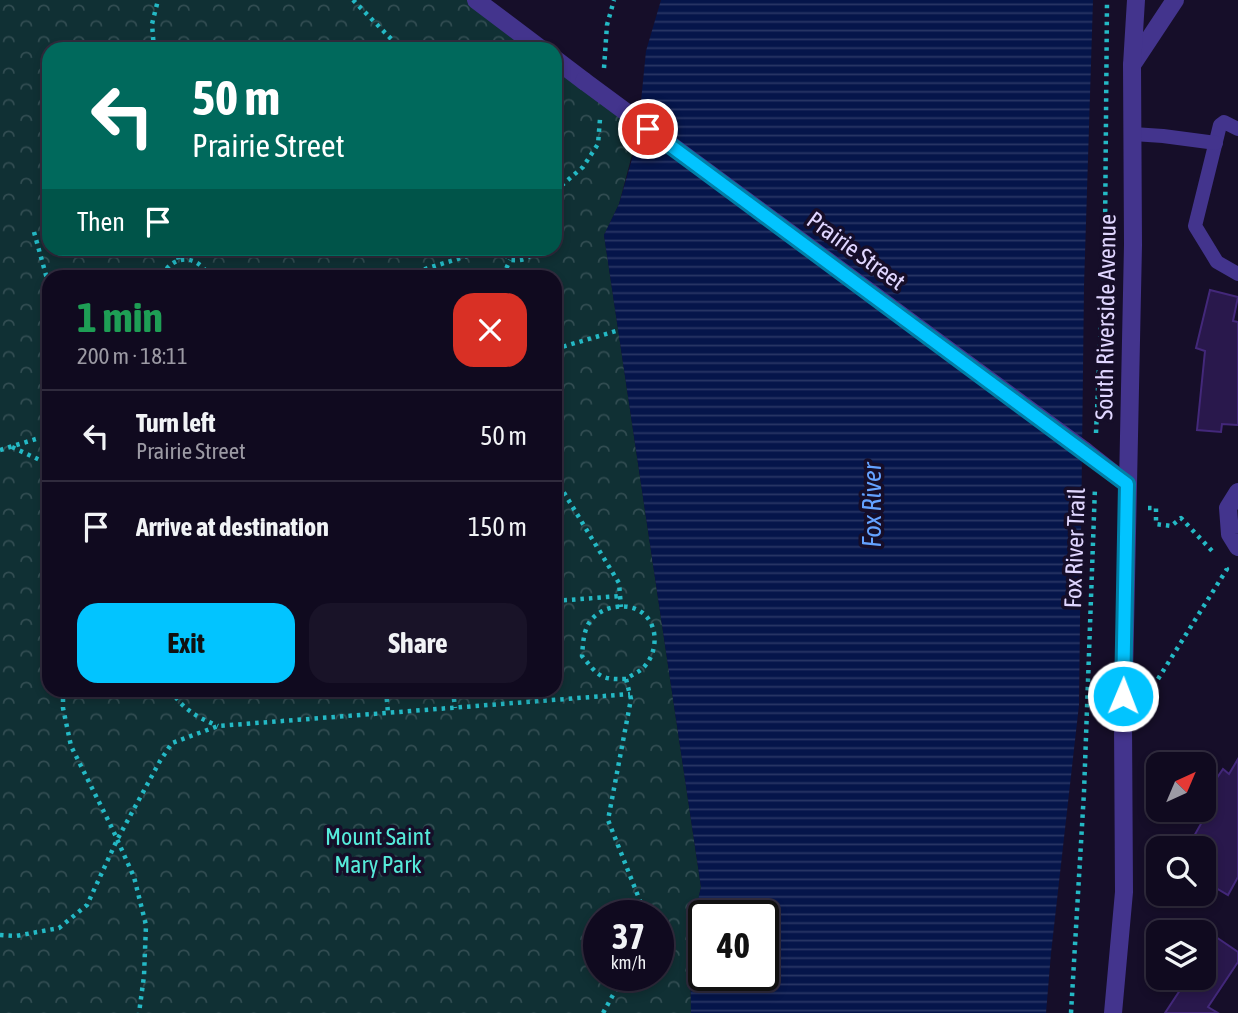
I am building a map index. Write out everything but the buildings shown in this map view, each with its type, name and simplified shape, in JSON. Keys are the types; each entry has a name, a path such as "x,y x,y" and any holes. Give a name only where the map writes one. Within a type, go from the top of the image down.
{"street":[{"path":"477,0 532,42"},
{"name":"South Riverside Avenue","path":"1113,1013 1124,891 1123,723 1133,245 1132,65 1136,0"},
{"path":"1132,65 1175,0"},
{"name":"Prairie Street","path":"562,64 1127,484"},
{"path":"1234,540 1228,508 1238,492"}],"lane":[{"path":"1238,129 1224,122 1220,125 1195,226 1217,262 1238,274"},
{"path":"1133,134 1216,143"}],"path":[{"path":"153,42 152,24 158,0"},
{"path":"352,0 394,42"},
{"name":"Fox River Trail","path":"1070,1013 1084,792 1094,502 1090,455 1105,235 1107,0"},
{"path":"34,232 45,270"},
{"path":"178,256 180,260"},
{"path":"422,270 467,256"},
{"path":"506,256 509,260 520,261 532,256"},
{"path":"165,270 180,260 192,260 205,270"},
{"path":"505,270 509,260"},
{"path":"562,347 616,331"},
{"path":"0,450 42,437"},
{"path":"11,446 42,461"},
{"path":"562,489 620,583 621,607"},
{"path":"1094,502 1156,508 1156,524 1171,526 1181,518 1227,569 1158,679"},
{"path":"562,600 620,596"},
{"path":"610,607 638,610 650,622 656,634 653,653 643,668 626,679 611,680 602,677 582,656 583,639 589,623 610,607"},
{"path":"626,679 631,699 608,820 641,900"},
{"path":"0,935 16,936 59,928 87,905 117,840 172,743 218,726 630,694"},
{"path":"63,697 71,746 134,877 146,925 139,1013"},
{"path":"175,697 188,711 218,726"},
{"path":"387,697 388,713"},
{"path":"454,697 455,708"},
{"path":"603,1013 615,991"}],"green space":[{"name":"Mount Saint Mary Park","path":"0,0 469,0 523,42 42,42 42,256 562,256 562,72 638,132 619,204 604,235 701,887 698,900 688,900 688,991 691,991 691,1013 0,1013"}],"water":[{"name":"Fox River","path":"661,0 1093,0 1084,286 1079,705 1046,1013 691,1013 691,991 779,991 779,900 698,900 701,887 604,235 619,204 638,132 646,51"}],"route":[{"path":"648,129 1127,484 1123,696"}]}
